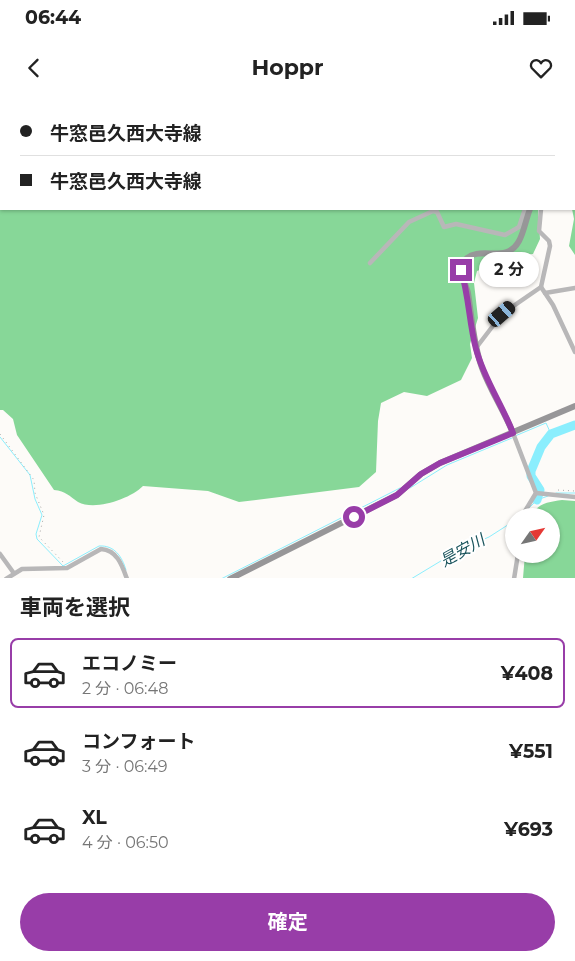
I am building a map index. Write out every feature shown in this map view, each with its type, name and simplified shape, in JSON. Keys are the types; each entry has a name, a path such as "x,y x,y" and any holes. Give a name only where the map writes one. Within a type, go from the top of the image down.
{"main road":[{"path":"513,433 489,384 476,348 462,265 473,255 501,255 514,248 521,236 530,210"},
{"path":"230,578 397,495 421,474 440,463 575,406"}],"street":[{"path":"370,263 409,222 433,210 437,212 444,227 456,224 505,235 519,227 526,210"},
{"path":"476,348 502,314 541,287 550,246 549,241 539,231 541,210"},
{"path":"541,287 575,352"},
{"path":"545,293 575,288"},
{"path":"513,433 539,492"},
{"path":"539,492 575,497"},
{"path":"528,508 539,492"},
{"path":"6,578 13,572 22,569 64,568 101,549 110,551 120,560 127,578"},
{"path":"0,554 13,572"},
{"path":"514,578 516,563"}],"path":[{"path":"0,434 34,480 35,493 44,515 39,537 65,563"}],"green space":[{"path":"0,210 538,210 540,239 533,254 523,255 521,263 497,270 485,268 477,271 474,283 478,318 470,344 472,358 461,380 427,396 404,392 381,403 378,421 376,472 359,487 239,502 208,491 143,486 130,495 112,502 94,505 85,504 54,490 17,435 13,419 3,410 0,410"},
{"path":"572,210 575,210 575,255 569,246 574,219"},
{"path":"562,500 575,501 575,578 523,578 524,563 560,563 560,508 537,508"}],"waterway":[{"path":"515,436 546,423 551,434"},
{"path":"537,500 540,490 531,476 531,471 541,447 551,434 575,425"},
{"path":"0,437 30,475 35,499 42,515 36,534 37,539 63,566 99,546 104,546 117,552 126,570"},
{"path":"410,488 447,465 512,438"},
{"path":"223,578 400,488"},
{"name":"是安川","path":"556,493 575,493"},
{"name":"是安川","path":"529,508 537,500 548,496"},
{"name":"是安川","path":"413,578 459,550 489,537 505,527"}],"route":[{"path":"354,517 397,495 421,474 440,463 513,433 482,368 473,334 466,285 461,270"}]}
